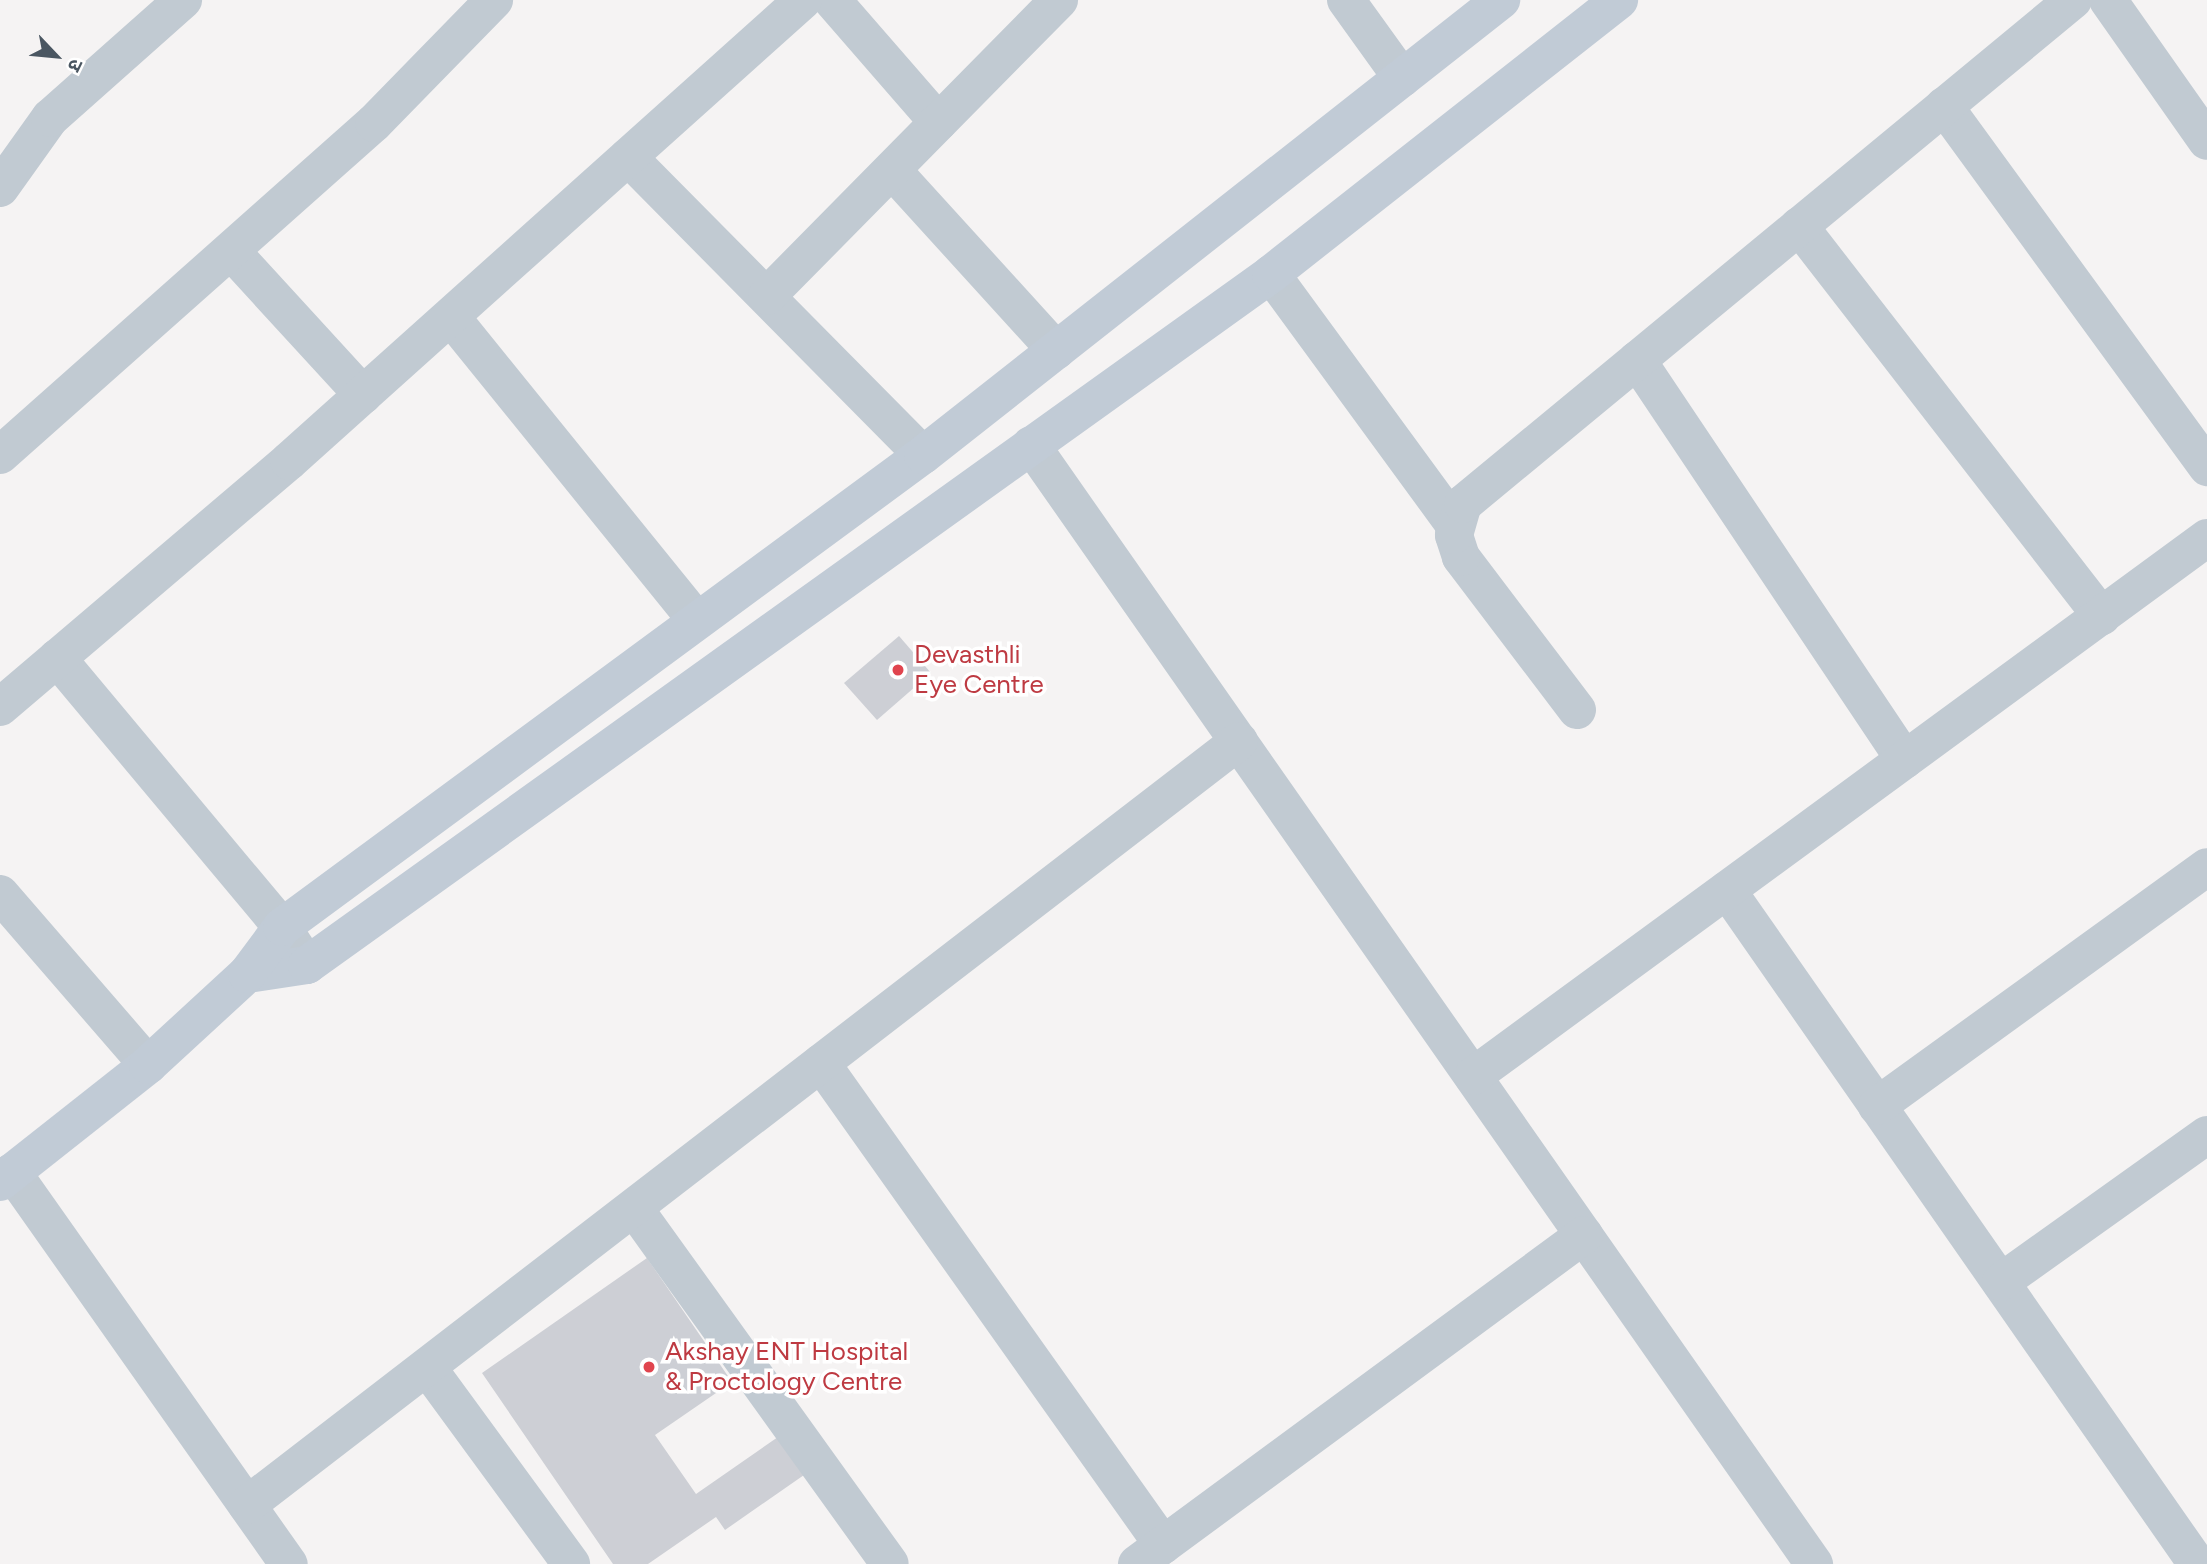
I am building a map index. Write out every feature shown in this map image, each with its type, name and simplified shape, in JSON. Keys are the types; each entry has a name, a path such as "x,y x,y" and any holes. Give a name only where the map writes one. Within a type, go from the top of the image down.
{"main road":[{"path":"6,1177 148,1065 247,974 282,927 695,618 923,455 1501,0"},
{"path":"247,974 307,965 1271,274 1619,0"}],"street":[{"path":"0,188 50,118 183,0"},
{"path":"0,455 232,252 374,123 494,0"},
{"path":"0,707 363,395 803,0"},
{"path":"831,0 938,122"},
{"path":"767,296 1059,0"},
{"path":"1346,0 1402,78"},
{"path":"1454,524 1472,496 2073,0"},
{"path":"2108,0 2207,141"},
{"path":"1944,106 2207,467"},
{"path":"628,157 923,455"},
{"path":"892,170 1056,350"},
{"path":"1799,226 2102,616"},
{"path":"232,252 363,395"},
{"path":"1271,274 1454,524 1461,557 1577,710"},
{"path":"451,317 695,618"},
{"path":"1637,360 1905,760"},
{"path":"1031,445 1814,1564"},
{"path":"1473,1076 2207,538"},
{"path":"57,659 282,927 307,965"},
{"path":"247,1505 1239,741"},
{"path":"1877,1106 2207,867"},
{"path":"1727,890 2197,1564"},
{"path":"0,894 148,1065"},
{"path":"821,1063 1150,1554 1584,1235"},
{"path":"2001,1282 2206,1139"},
{"path":"6,1177 289,1564"},
{"path":"634,1208 890,1564"},
{"path":"427,1367 571,1564"}],"building":[{"path":"899,636 931,673 877,720 844,683"},
{"path":"647,1258 732,1382 655,1435 696,1494 778,1437 804,1475 725,1530 716,1517 648,1564 613,1564 482,1373"}],"place":[{"name":"Devasthli Eye Centre","path":"898,670"},
{"name":"Akshay ENT Hospital & Proctology Centre","path":"649,1367"}]}
